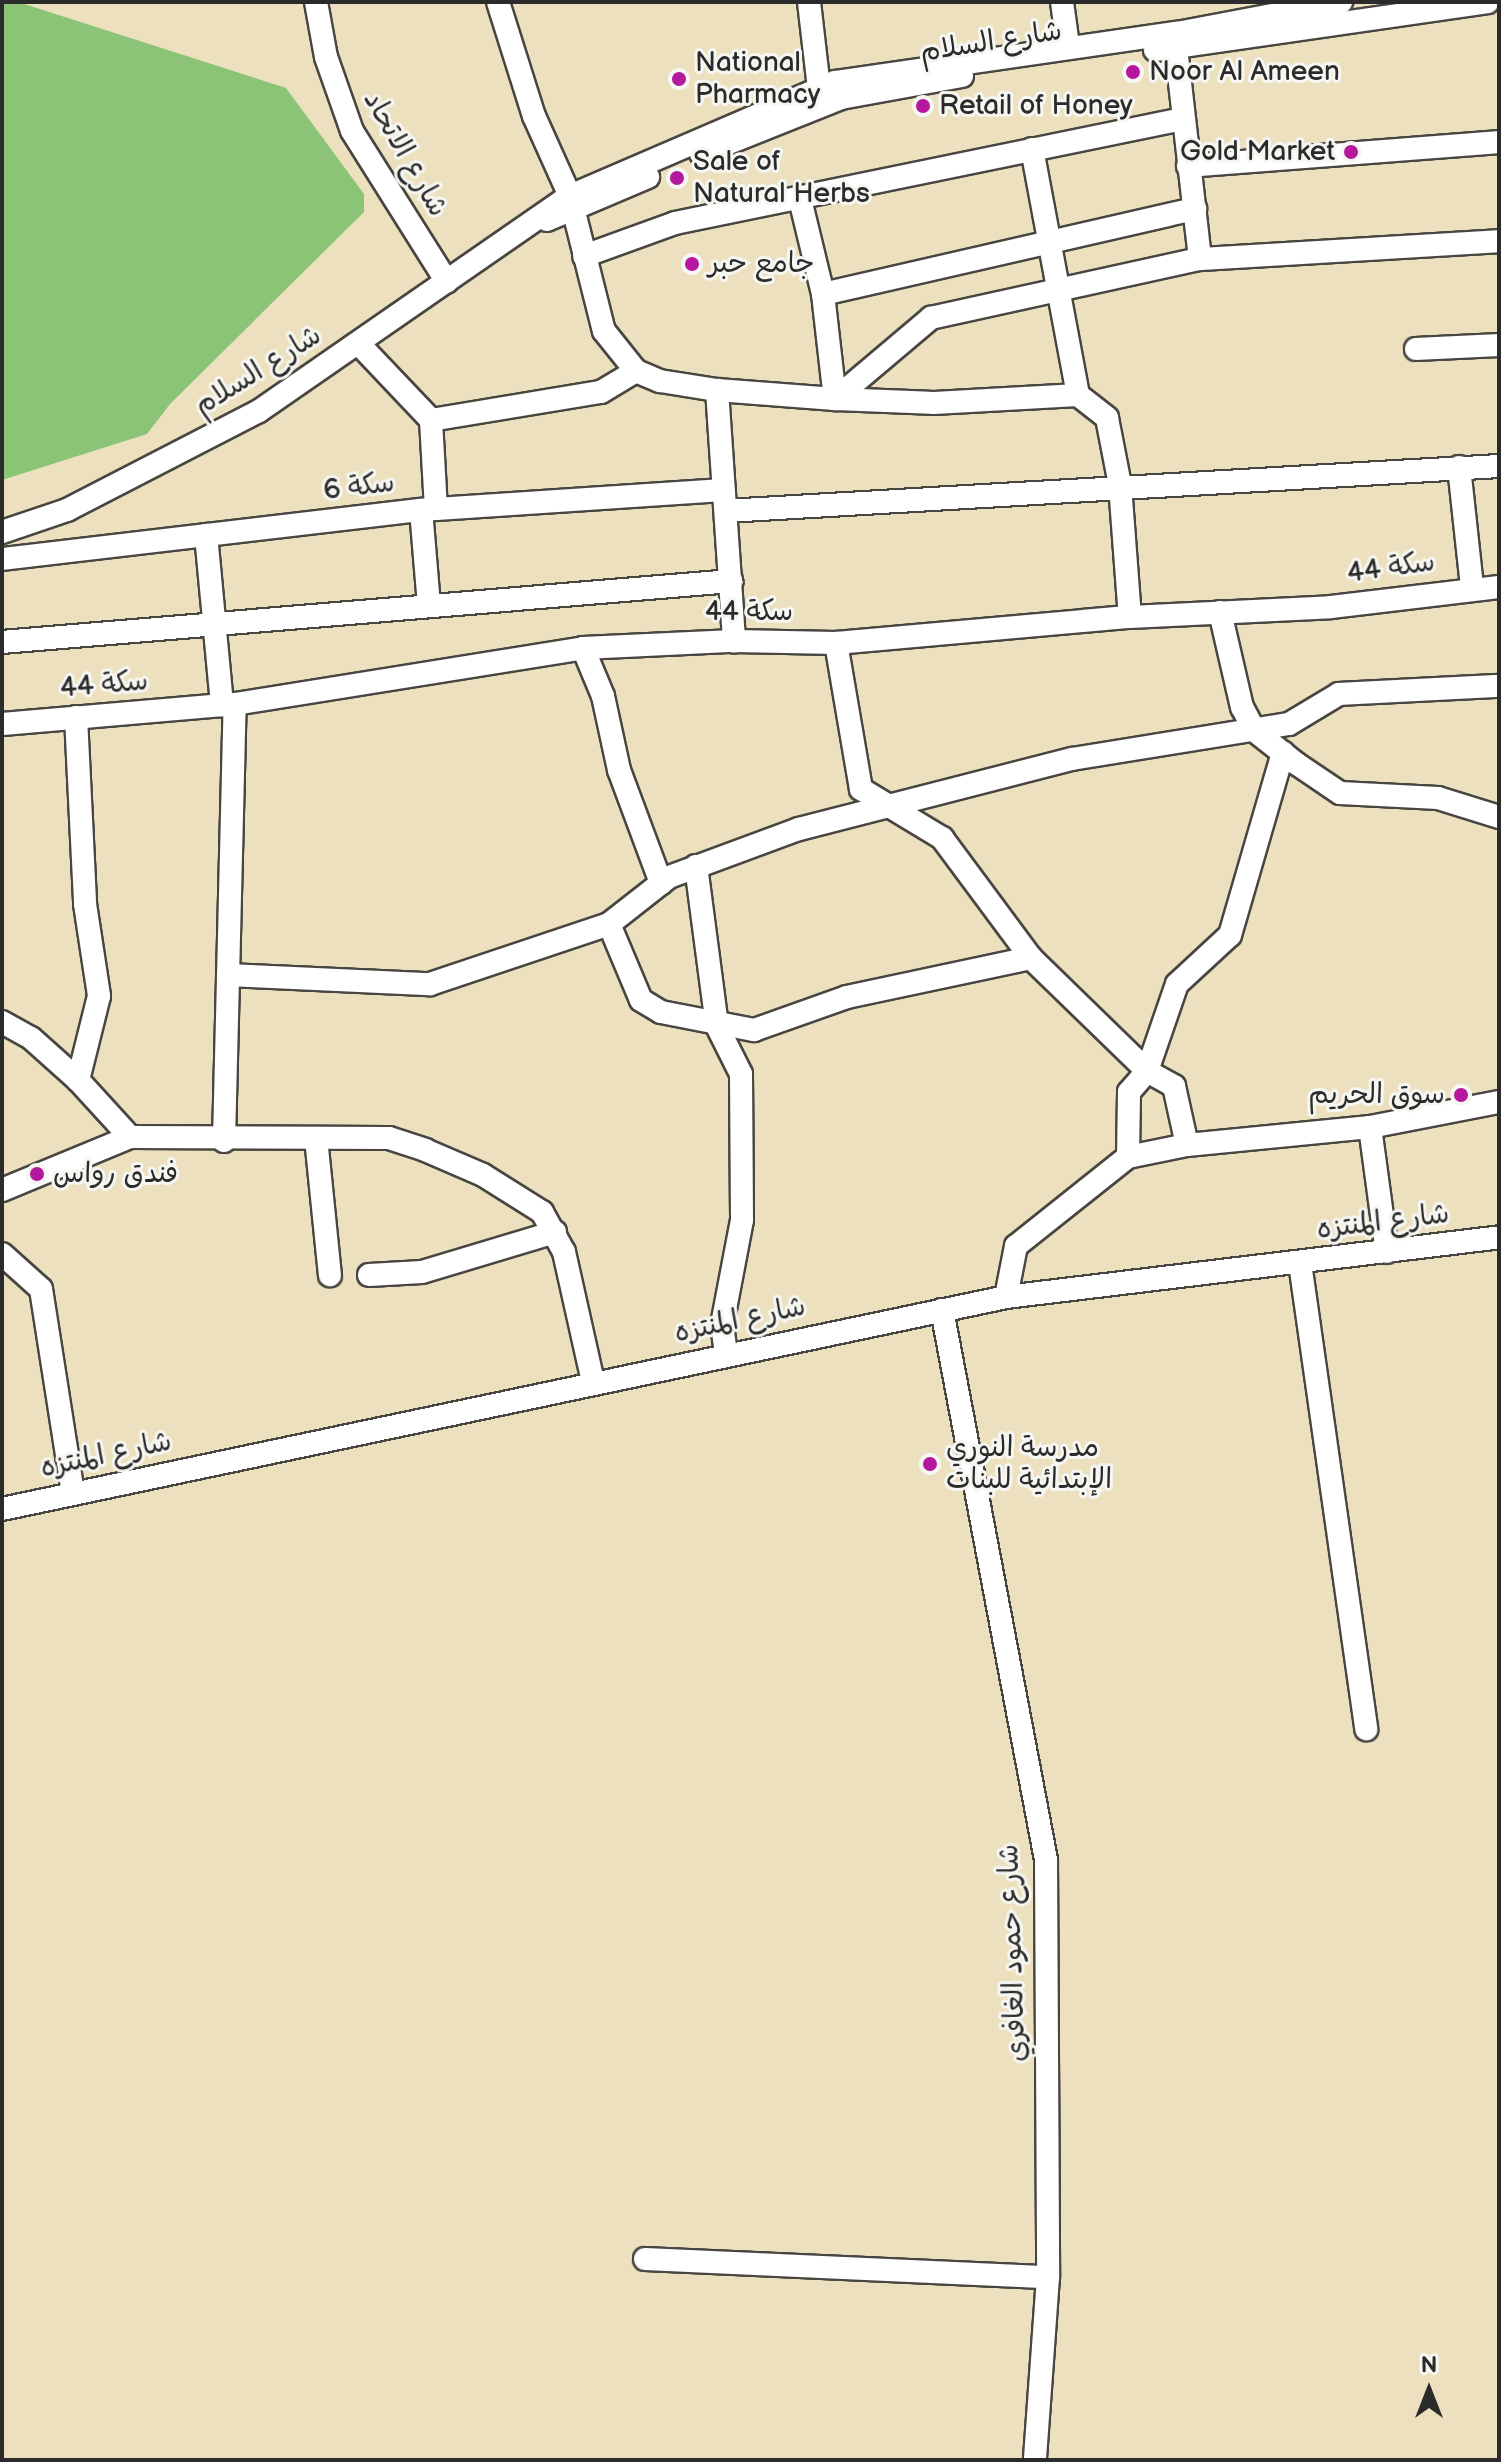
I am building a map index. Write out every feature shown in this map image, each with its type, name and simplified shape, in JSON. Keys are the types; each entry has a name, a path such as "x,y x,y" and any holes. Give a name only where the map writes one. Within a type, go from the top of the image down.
{"street":[{"name":"شارع الاتحاد","path":"316,2 326,57 352,131 447,282"},
{"path":"498,2 534,116 572,204 604,331 636,371 660,381 717,390 835,399 934,403 1078,395"},
{"path":"809,2 819,88"},
{"path":"1062,2 1068,46"},
{"name":"شارع السلام","path":"2,532 67,510 259,411 527,226 819,88 1068,46 1177,33 1341,2"},
{"name":"شارع السلام","path":"572,204 841,98 1017,66 1176,48 1488,2"},
{"path":"1176,48 1200,259"},
{"path":"584,256 675,223 1183,119"},
{"path":"1188,166 1499,142"},
{"path":"1032,149 1078,395 1107,418 1120,485 1130,617"},
{"path":"800,199 823,294 835,399"},
{"path":"823,294 1195,209"},
{"path":"835,399 931,318 1200,259 1499,241"},
{"path":"358,343 431,420 429,606"},
{"path":"1416,349 1499,345"},
{"path":"431,420 601,392 636,371"},
{"path":"717,390 734,641"},
{"name":"سكة 6","path":"2,559 429,510 1120,485 1499,466"},
{"path":"1459,467 1472,587"},
{"path":"206,535 214,624 228,705 228,975 224,1141"},
{"path":"2,642 731,581"},
{"name":"سكة 44","path":"2,724 228,705 583,648 734,641 836,643 1130,617 1331,607 1472,587 1499,587"},
{"path":"1220,612 1242,707 1255,731 1283,753 1340,793 1438,798 1499,817"},
{"path":"836,643 855,772 861,789 887,808 942,838 1031,958 1147,1071 1174,1086 1187,1145"},
{"path":"583,648 603,696 619,770 661,883"},
{"path":"228,975 430,984 609,924 661,883 696,866 799,829 1072,759 1289,724 1339,694 1499,686"},
{"path":"76,717 85,904 99,996 78,1080"},
{"path":"1128,1157 1129,1092 1147,1071 1177,984 1230,935 1283,753"},
{"path":"696,866 717,1026 741,1074 742,1220 722,1325 726,1353"},
{"path":"609,924 641,1000 661,1012 717,1026 754,1030 777,1025 847,997 1031,958"},
{"path":"2,1022 31,1038 78,1080 130,1137"},
{"path":"1006,1297 1016,1246 1128,1157 1187,1145 1370,1127 1499,1102"},
{"path":"1370,1127 1387,1252"},
{"path":"2,1190 130,1137 224,1141 389,1138 425,1150 517,1194 542,1212 564,1252 593,1382"},
{"path":"316,1138 330,1275"},
{"path":"369,1275 422,1272 555,1232"},
{"name":"شارع المنتزه","path":"2,1509 726,1353 1006,1297 1499,1237"},
{"path":"2,1254 41,1289 73,1493"},
{"path":"1300,1263 1366,1729"},
{"name":"شارع حمود الغافري","path":"942,1310 1046,1860 1048,2277 1035,2460"},
{"path":"645,2259 916,2275 1048,2277"}],"green space":[{"path":"2,2 18,2 286,88 364,194 364,212 170,404 147,434 2,480"}],"place":[{"name":"Noor Al Ameen","path":"1133,72"},
{"name":"National Pharmacy","path":"679,79"},
{"name":"Retail of Honey","path":"923,106"},
{"name":"Gold Market","path":"1351,152"},
{"name":"Sale of Natural Herbs","path":"677,178"},
{"name":"جامع حبر","path":"692,264"},
{"name":"سوق الحريم","path":"1461,1095"},
{"name":"فندق رواس","path":"37,1174"},
{"name":"مدرسة النوري الإبتدائية للبنات","path":"930,1464"}]}
